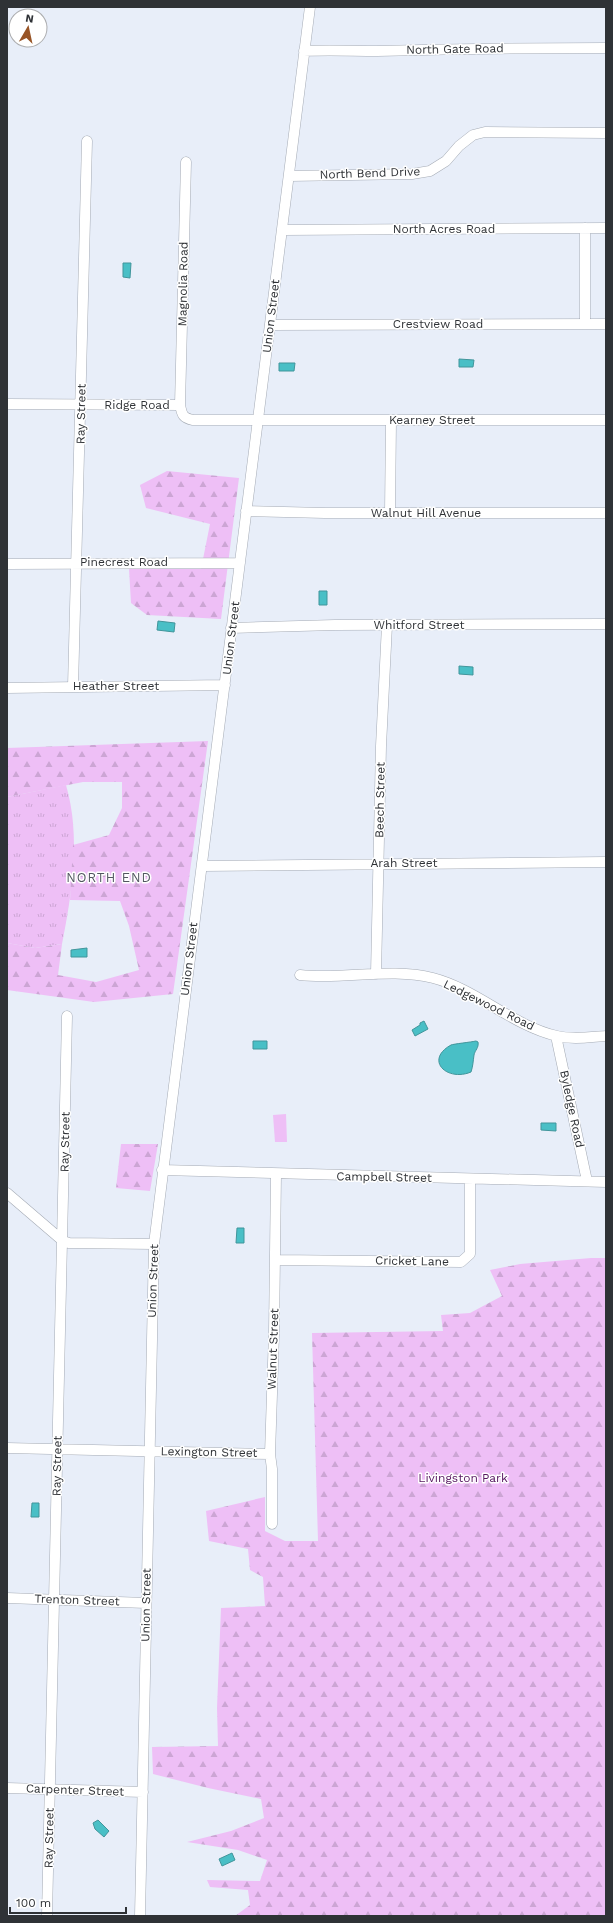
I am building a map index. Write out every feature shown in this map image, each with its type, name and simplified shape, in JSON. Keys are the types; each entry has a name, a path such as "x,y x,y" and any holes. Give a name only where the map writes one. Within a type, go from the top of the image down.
{"street":[{"name":"Union Street","path":"140,1916 148,1451 154,1244 162,1170 283,230 310,7"},
{"name":"North Gate Road","path":"304,51 332,49 369,51 506,48 606,48"},
{"name":"North Bend Drive","path":"289,176 412,174 430,171 446,161 459,146 473,135 485,132 606,133"},
{"name":"Ray Street","path":"73,687 88,141"},
{"name":"Magnolia Road","path":"180,405 186,162"},
{"path":"585,228 585,324"},
{"name":"North Acres Road","path":"283,230 606,228"},
{"name":"Crestview Road","path":"270,325 606,324"},
{"name":"Ridge Road","path":"7,404 180,405 182,414 185,418 193,420 258,421"},
{"path":"390,513 391,420"},
{"name":"Kearney Street","path":"258,421 606,420"},
{"name":"Walnut Hill Avenue","path":"246,511 606,513"},
{"name":"Pinecrest Road","path":"7,564 77,562 240,563"},
{"name":"Whitford Street","path":"231,628 387,625 606,624"},
{"name":"Beech Street","path":"376,974 380,746 387,625"},
{"name":"Heather Street","path":"7,688 225,685"},
{"name":"Arah Street","path":"202,866 379,863 606,862"},
{"name":"Ledgewood Road","path":"300,975 318,977 376,974 419,975 436,979 461,989 503,1013 556,1036 576,1038 606,1036"},
{"name":"Ray Street","path":"47,1916 67,1016"},
{"name":"Byledge Road","path":"556,1036 587,1181"},
{"name":"Campbell Street","path":"162,1170 606,1182"},
{"name":"Walnut Street","path":"272,1524 272,1470 270,1454 276,1260 276,1174"},
{"name":"Cricket Lane","path":"276,1260 461,1262 470,1254 470,1179"},
{"path":"7,1193 63,1240 76,1244 154,1244"},
{"name":"Lexington Street","path":"7,1448 270,1454"},
{"name":"Trenton Street","path":"7,1598 146,1603"},
{"name":"Carpenter Street","path":"7,1788 143,1792"}],"green space":[{"path":"167,471 239,478 221,619 147,615 131,603 129,569 201,569 210,524 146,508 140,485"},
{"path":"208,741 173,994 94,1002 7,990 7,943 35,948 62,944 58,975 96,982 139,970 129,926 120,901 70,900 73,845 109,835 122,808 122,782 83,782 7,797 7,748"},
{"path":"66,785 71,804 74,844 72,885 62,944 35,948 7,943 7,797"},
{"path":"286,1114 287,1142 275,1142 273,1115"},
{"path":"121,1144 158,1144 150,1191 116,1188"},
{"name":"Livingston Park","path":"606,1258 606,1916 235,1916 250,1905 248,1890 210,1887 207,1880 260,1881 267,1860 238,1850 187,1842 231,1831 264,1818 261,1799 208,1788 153,1774 152,1747 218,1746 217,1708 221,1608 265,1606 263,1577 250,1570 248,1549 209,1541 206,1511 265,1497 265,1531 285,1541 318,1541 312,1333 443,1331 441,1315 470,1313 502,1296 490,1270 520,1264"}],"water":[{"path":"123,263 131,263 130,278 123,277"},
{"path":"459,359 474,360 473,367 459,367"},
{"path":"279,363 295,363 294,371 279,371"},
{"path":"319,591 327,591 327,605 319,605"},
{"path":"158,621 175,623 174,632 157,630"},
{"path":"459,666 473,667 473,675 459,674"},
{"path":"87,948 87,957 71,957 71,950"},
{"path":"424,1021 428,1029 415,1036 412,1030"},
{"path":"253,1041 267,1041 267,1049 253,1049"},
{"path":"476,1041 478,1042 478,1046 474,1055 471,1072 454,1074 447,1072 442,1068 439,1063 439,1057 443,1051 451,1045"},
{"path":"541,1123 556,1123 556,1131 541,1130"},
{"path":"237,1228 244,1228 244,1243 236,1243"},
{"path":"32,1503 39,1503 39,1517 31,1517"},
{"path":"98,1820 109,1831 104,1837 95,1829 93,1823"},
{"path":"232,1853 235,1860 222,1866 219,1859"}],"district":[{"name":"NORTH END","path":"109,877"}]}
